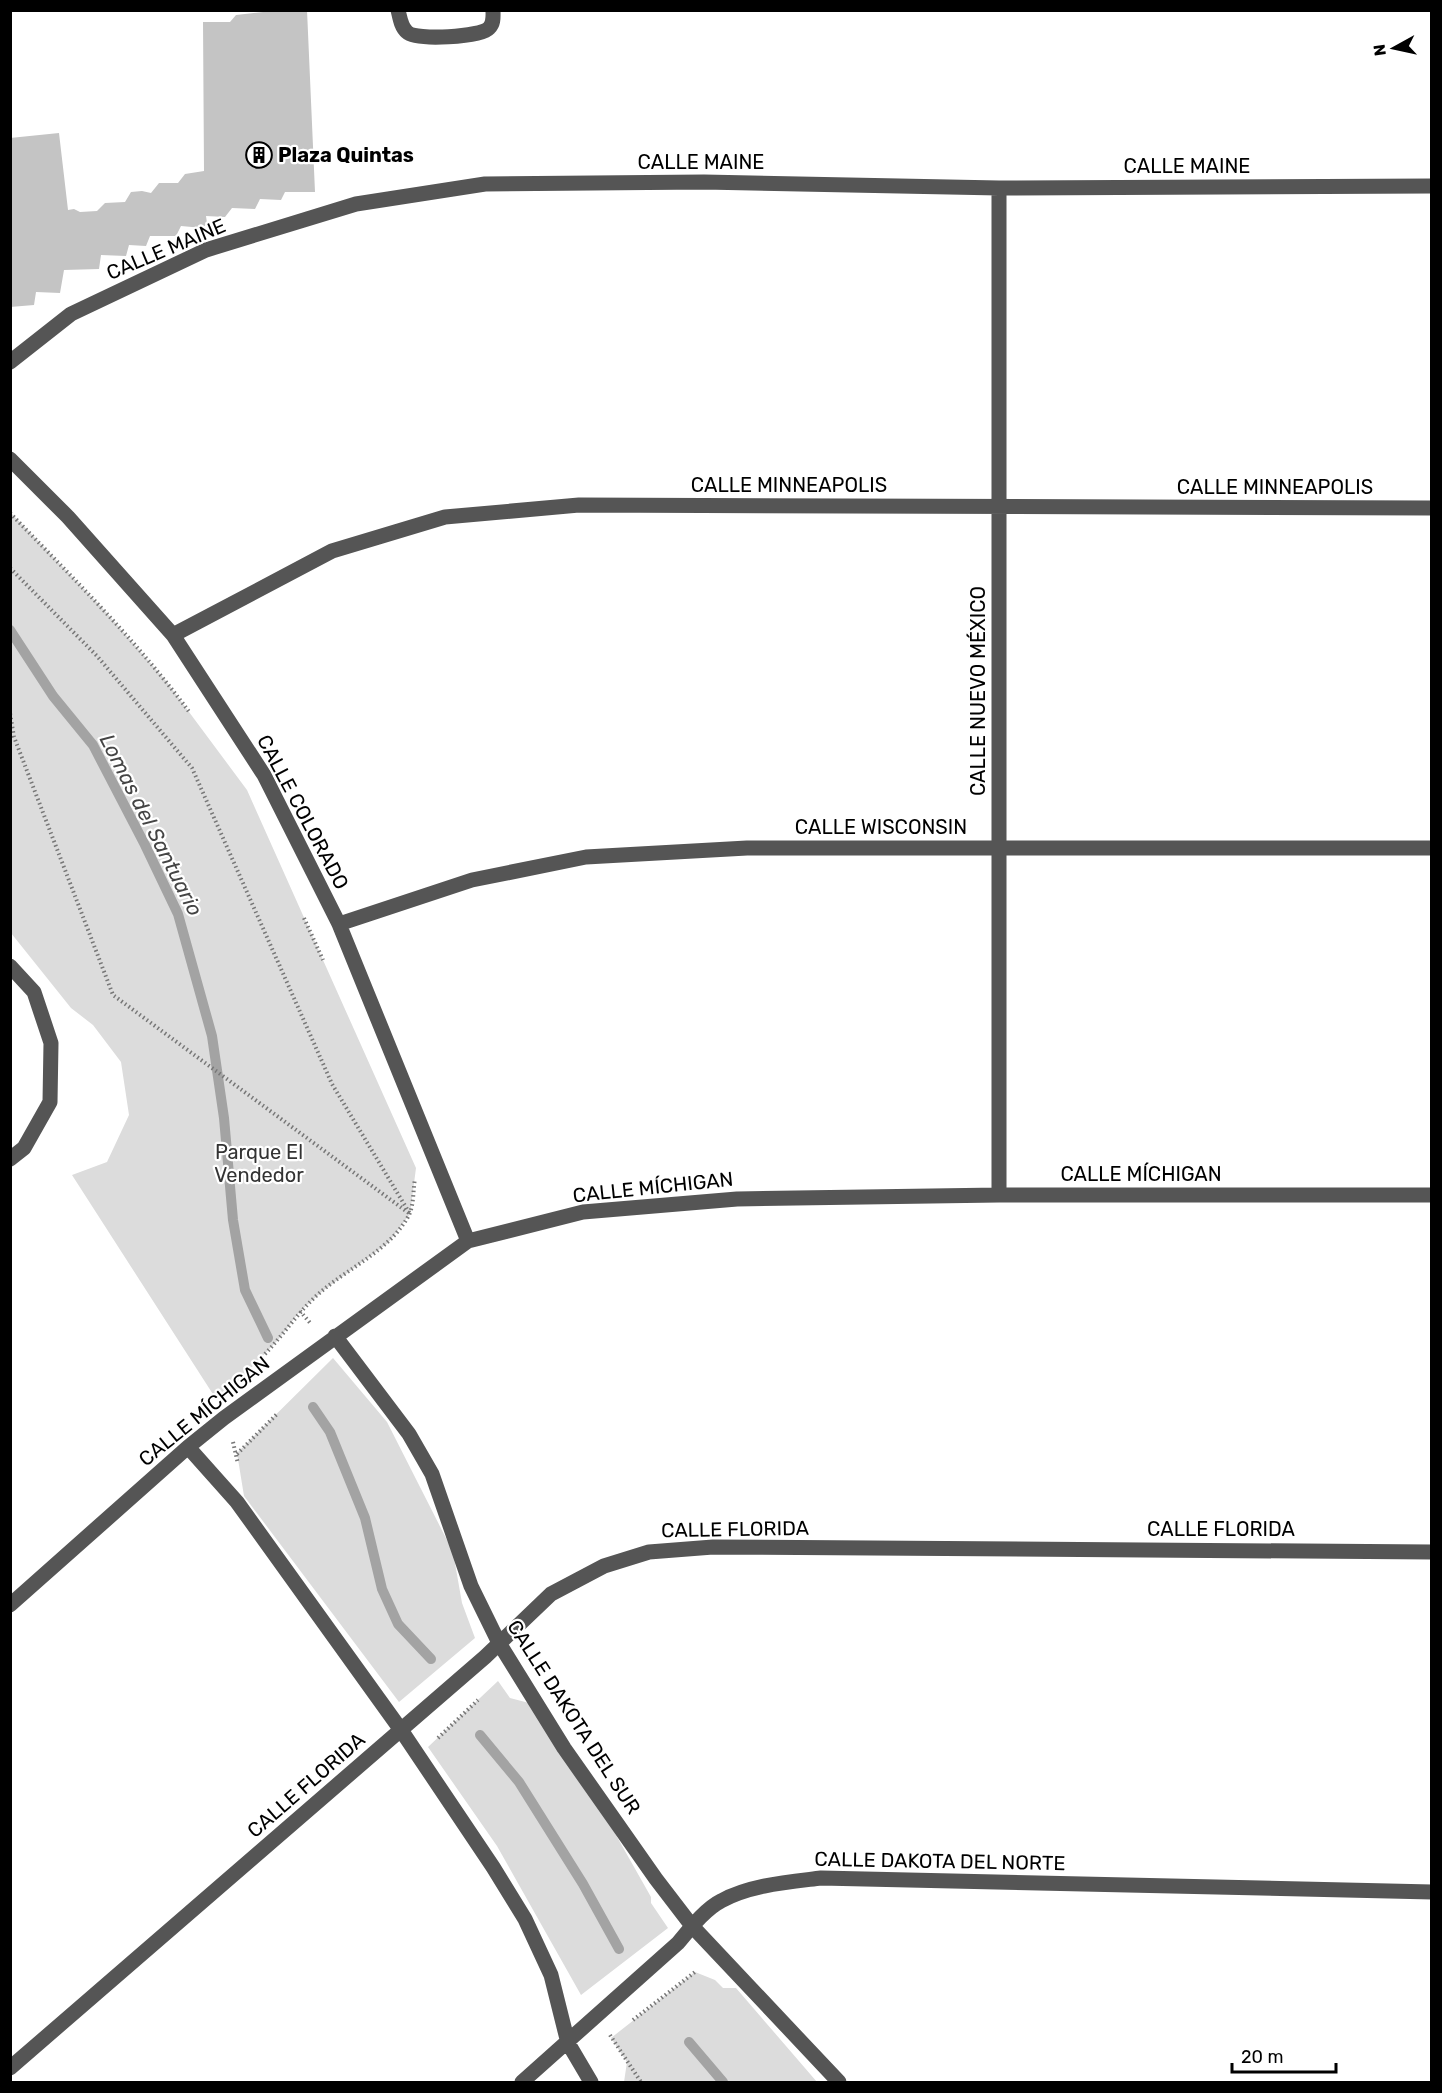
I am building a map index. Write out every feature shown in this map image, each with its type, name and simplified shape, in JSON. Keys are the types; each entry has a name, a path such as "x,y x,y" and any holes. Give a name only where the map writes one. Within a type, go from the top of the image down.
{"street":[{"path":"398,10 408,33 420,38 478,34 488,30 493,22 493,10"},
{"name":"CALLE MAINE","path":"10,362 71,314 206,250 356,204 485,184 704,182 999,188 1431,186"},
{"name":"CALLE NUEVO MÉXICO","path":"999,188 999,1195"},
{"name":"CALLE COLORADO","path":"10,459 68,517 173,635 264,775 339,924 468,1241"},
{"name":"CALLE MINNEAPOLIS","path":"173,635 332,551 445,517 579,506 1431,508"},
{"name":"CALLE WISCONSIN","path":"339,924 472,880 586,857 747,848 1431,848"},
{"path":"10,966 34,992 51,1043 50,1102 24,1148 10,1159"},
{"name":"CALLE MÍCHIGAN","path":"10,1605 188,1447 224,1418 468,1241 583,1212 737,1199 999,1195 1431,1195"},
{"name":"CALLE DAKOTA DEL SUR","path":"335,1336 402,1425 432,1474 471,1587 499,1643 578,1767 656,1879 692,1926 839,2082"},
{"path":"188,1447 237,1502 401,1730 493,1867 525,1919 551,1975 568,2043 591,2082"},
{"name":"CALLE FLORIDA","path":"10,2068 401,1730 551,1594 604,1566 649,1552 713,1547 1431,1552"},
{"name":"CALLE DAKOTA DEL NORTE","path":"522,2082 678,1943 692,1926 720,1901 761,1886 821,1878 1431,1892"}],"path":[{"path":"10,513 104,610 194,717"},
{"path":"10,568 97,656 192,768 332,1084 410,1214"},
{"path":"10,714 12,735 113,995 410,1214"},
{"path":"300,909 325,963"},
{"path":"263,1356 300,1311 324,1290 388,1243 410,1214 416,1168"},
{"path":"436,1740 483,1696"},
{"path":"630,2023 695,1972"},
{"path":"596,2017 641,2082"},
{"path":"611,2037 621,2030"}],"green space":[{"name":"Parque El Vendedor","path":"11,513 104,610 166,681 247,790 416,1168 410,1214 388,1243 324,1290 300,1311 278,1340 218,1402 72,1175 107,1162 129,1115 121,1062 93,1025 71,1008 11,933"},
{"path":"333,1358 387,1422 453,1552 462,1603 475,1638 399,1702 244,1496 237,1453"},
{"path":"498,1681 510,1698 529,1703 582,1775 651,1897 651,1903 668,1928 581,1995 497,1846 428,1747"},
{"path":"695,1972 715,1980 723,1988 736,1988 817,2082 624,2082 627,2062 611,2038"}],"building":[{"name":"Plaza Quintas","path":"281,10 307,10 315,192 285,192 281,200 260,199 255,209 232,208 225,217 206,216 207,223 203,228 181,226 176,236 150,236 146,246 129,245 126,256 101,255 99,269 64,270 60,293 36,292 34,305 10,307 10,138 59,133 68,210 97,211 105,203 125,202 131,192 151,193 159,183 178,183 185,174 204,171 203,22 230,22 236,15"}],"waterway":[{"name":"Lomas del Santuario","path":"10,630 53,696 93,745 178,914 212,1036 224,1118 233,1220 245,1290 268,1338"},
{"name":"Lomas del Santuario","path":"313,1407 330,1432 365,1518 382,1589 398,1624 431,1659"},
{"name":"Lomas del Santuario","path":"480,1735 519,1782 583,1884 619,1949"},
{"name":"Lomas del Santuario","path":"689,2042 723,2082"}],"place":[{"name":"Plaza Quintas","path":"259,155"}]}
